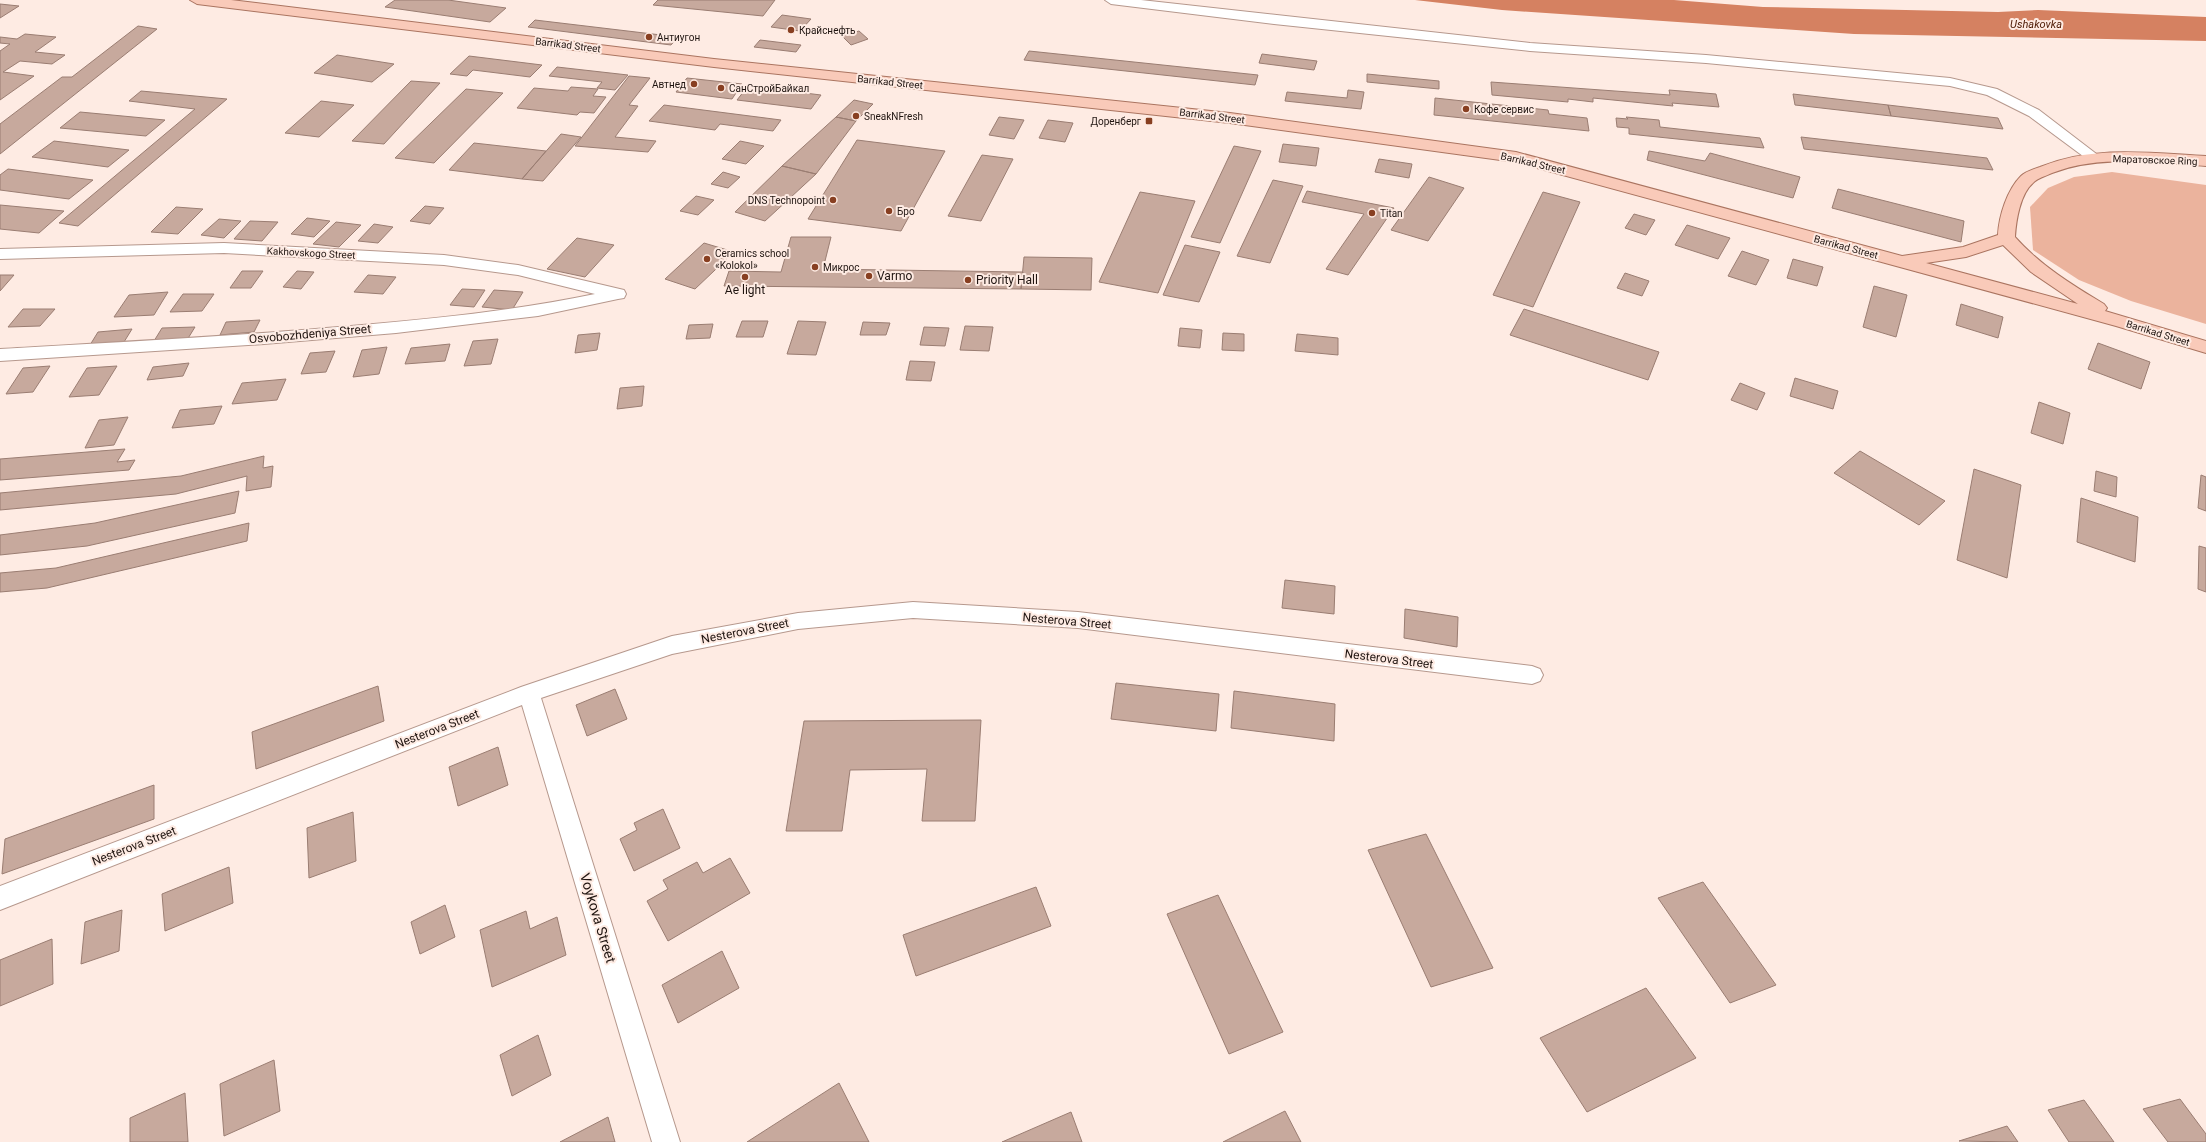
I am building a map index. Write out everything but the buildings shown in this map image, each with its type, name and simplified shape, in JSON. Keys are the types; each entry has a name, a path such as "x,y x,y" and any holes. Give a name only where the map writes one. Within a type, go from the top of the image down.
{"main road":[{"name":"Barrikad Street","path":"197,0 714,63 1230,118 1516,157 2122,322 2206,347"},
{"name":"Маратовское Ring","path":"2006,238 2006,225 2017,197 2028,179 2051,166 2071,161 2121,157 2206,161"},
{"path":"1900,261 1966,252 2006,238 2018,252 2036,268 2077,296 2122,322"}],"street":[{"path":"1111,0 1274,20 1530,47 1706,59 1950,82 1992,92 2034,113 2096,159"},
{"name":"Kakhovskogo Street","path":"0,254 224,248 444,260 518,270 618,294"},
{"name":"Osvobozhdeniya Street","path":"0,355 203,343 415,326 529,312 618,294"},
{"name":"Nesterova Street","path":"0,898 529,693 672,645 798,621 913,610 1078,620 1532,675"},
{"name":"Voykova Street","path":"529,693 666,1142"}],"shaded area":[{"path":"2112,172 2206,185 2206,324 2131,301 2079,280 2033,250 2030,207 2048,188 2074,177"}],"water":[{"name":"Ushakovka","path":"1415,0 1674,0 1763,7 1998,12 2038,10 2206,17 2206,41 1854,34 1502,10"}],"place":[{"name":"Крайснефть","path":"791,30"},
{"name":"Антиугон","path":"649,37"},
{"name":"Автнед","path":"694,84"},
{"name":"СанСтройБайкал","path":"721,88"},
{"name":"Кофе сервис","path":"1466,109"},
{"name":"SneakNFresh","path":"856,116"},
{"name":"Доренберг","path":"1149,121"},
{"name":"DNS Technopoint","path":"833,200"},
{"name":"Бро","path":"889,211"},
{"name":"Titan","path":"1372,213"},
{"name":"Ceramics school «Kolokol»","path":"707,259"},
{"name":"Микрос","path":"815,267"},
{"name":"Varmo","path":"869,276"},
{"name":"Ae light","path":"745,277"},
{"name":"Priority Hall","path":"968,280"}]}
